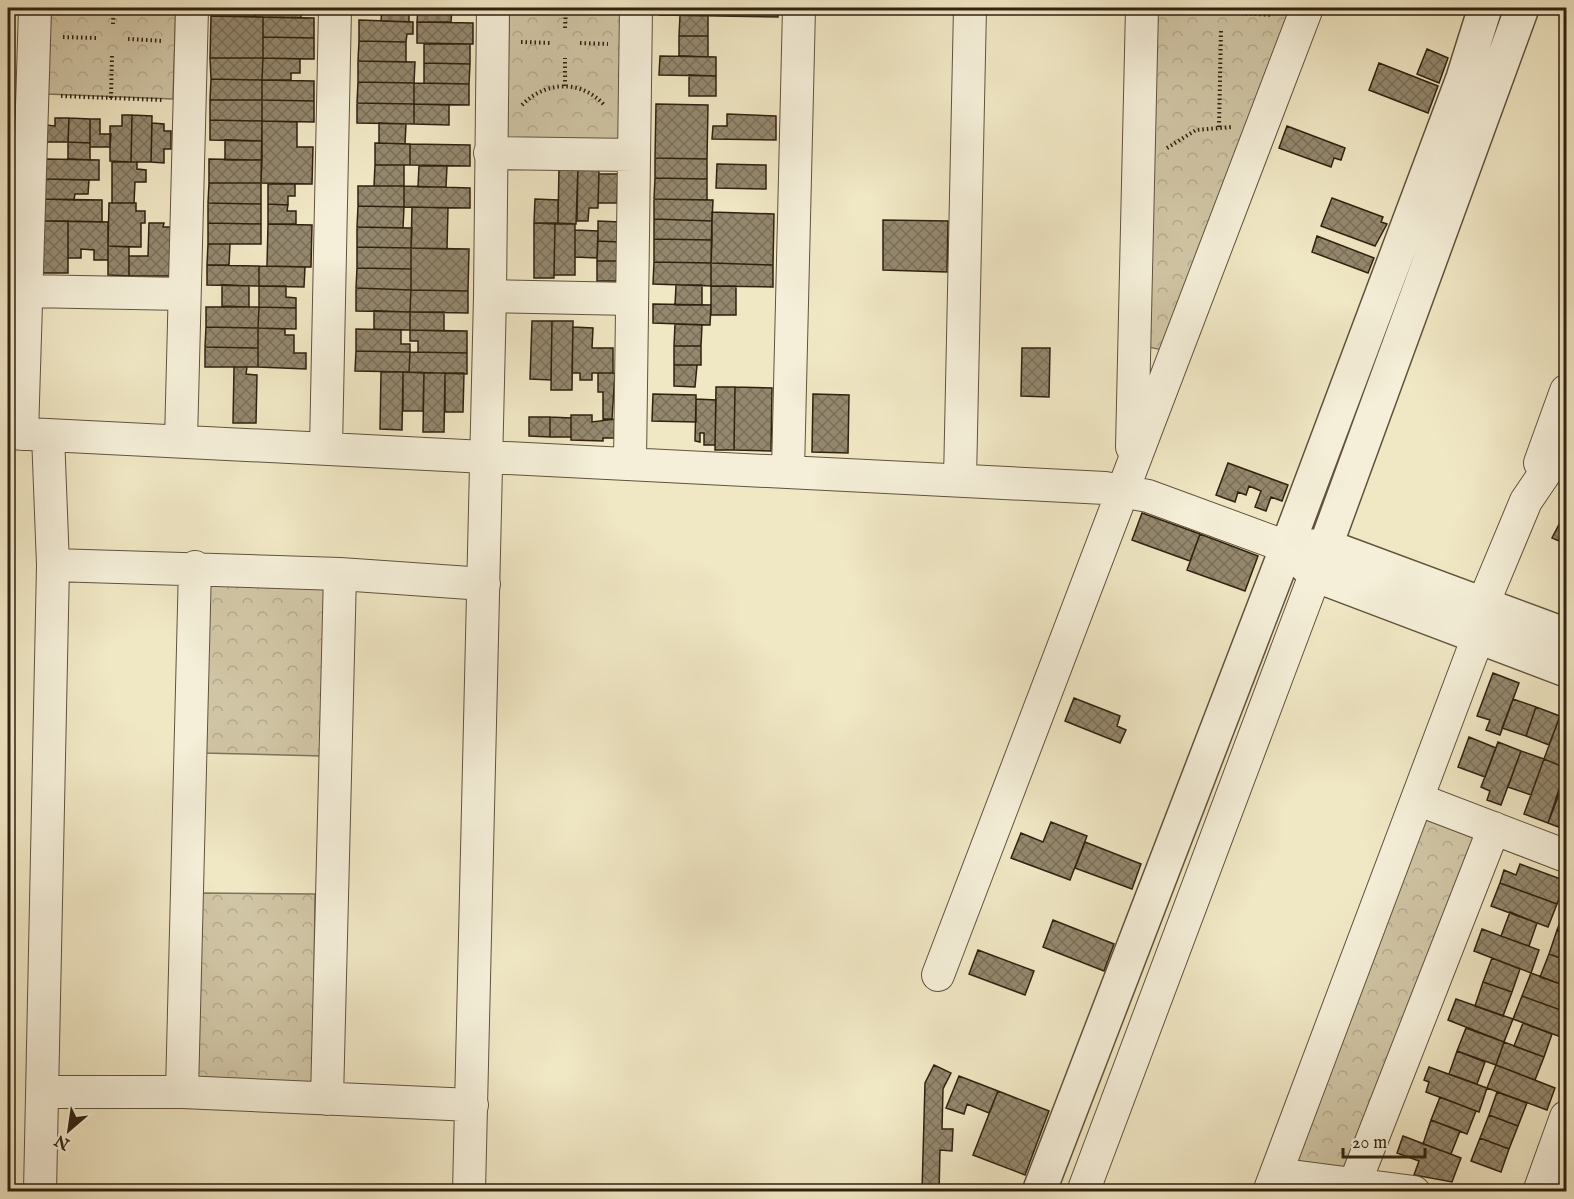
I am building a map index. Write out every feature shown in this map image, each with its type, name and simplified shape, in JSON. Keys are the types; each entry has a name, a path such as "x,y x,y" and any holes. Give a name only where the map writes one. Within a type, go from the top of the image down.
{"street":[{"path":"35,8 27,291 26,434 52,565 40,1191"},
{"path":"181,441 192,8"},
{"path":"326,448 335,8"},
{"path":"469,1191 486,456 493,8"},
{"path":"630,462 636,8"},
{"path":"788,471 799,8"},
{"path":"960,480 970,8"},
{"path":"938,975 1307,8"},
{"path":"1039,1191 1287,547 1463,78 1485,8"},
{"path":"1083,1191 1321,561 1522,8"},
{"path":"1128,481 1142,9"},
{"path":"490,153 634,155"},
{"path":"27,291 184,294"},
{"path":"489,296 632,298"},
{"path":"1414,1191 1355,1183 1273,1183 1479,637 1483,604 1526,501 1566,391"},
{"path":"26,434 960,480 1128,481 1148,496 1321,561 1479,637 1566,670"},
{"path":"1526,501 1566,442"},
{"path":"1321,561 1483,604 1566,634"},
{"path":"52,565 195,567 483,584"},
{"path":"182,1092 195,567"},
{"path":"327,1099 340,574"},
{"path":"1417,799 1566,856"},
{"path":"1355,1183 1494,828"},
{"path":"42,1092 182,1092 472,1105"},
{"path":"1539,1191 1566,1118"}],"path":[{"path":"113,24 114,8"},
{"path":"565,28 566,8"},
{"path":"1142,9 1207,13"},
{"path":"1219,127 1221,28"},
{"path":"111,98 112,54"},
{"path":"565,58 565,86"},
{"path":"519,109 542,90 565,86 586,91 599,99 609,110"},
{"path":"33,95 189,101"},
{"path":"1162,155 1167,148 1188,134 1219,127 1230,127 1258,137"}],"green space":[{"path":"51,8 176,8 173,99 48,94"},
{"path":"509,8 622,8 620,145 507,143"},
{"path":"1156,8 1291,8 1163,350 1148,347"},
{"path":"205,585 325,588 322,756 202,753"},
{"path":"1425,813 1482,835 1349,1172 1289,1165"},
{"path":"199,893 315,894 313,1087 191,1081"}],"building":[{"path":"211,8 255,8 255,17 211,16"},
{"path":"255,8 301,8 301,18 255,17"},
{"path":"382,8 409,8 409,22 381,21"},
{"path":"418,8 452,8 451,22 417,22"},
{"path":"659,8 718,8 718,16 659,15"},
{"path":"718,8 778,8 778,17 718,16"},
{"path":"680,15 708,16 708,36 679,36"},
{"path":"211,16 263,17 263,58 210,58"},
{"path":"263,17 314,18 314,38 263,37"},
{"path":"359,20 413,22 413,34 407,34 406,42 359,41"},
{"path":"417,22 473,23 473,44 417,43"},
{"path":"679,36 708,36 708,57 679,56"},
{"path":"263,37 314,38 314,59 263,58"},
{"path":"359,41 406,42 406,62 358,61"},
{"path":"424,44 470,44 470,64 424,63"},
{"path":"1427,49 1448,58 1439,83 1417,74"},
{"path":"660,56 716,57 716,76 659,75"},
{"path":"210,58 263,58 262,80 211,79"},
{"path":"263,58 300,59 300,73 291,73 291,80 262,80"},
{"path":"358,61 415,62 414,83 358,82"},
{"path":"424,63 470,64 469,84 424,83"},
{"path":"1379,63 1438,86 1428,113 1369,90"},
{"path":"689,75 716,76 716,96 689,96"},
{"path":"211,79 262,80 262,100 210,100"},
{"path":"262,80 314,81 314,101 262,100"},
{"path":"358,82 414,83 414,104 357,103"},
{"path":"414,83 469,84 469,105 414,104"},
{"path":"210,100 262,100 262,121 210,120"},
{"path":"262,100 314,101 314,122 262,121"},
{"path":"357,103 414,104 414,124 357,123"},
{"path":"414,104 449,105 449,125 414,124"},
{"path":"656,104 708,105 707,159 655,158"},
{"path":"727,114 776,116 776,140 712,139 713,126 727,126"},
{"path":"122,115 132,115 131,162 110,161 110,126 122,126"},
{"path":"132,115 152,116 151,162 131,162"},
{"path":"55,118 69,118 68,142 45,142 46,125 55,126"},
{"path":"69,118 90,119 90,143 68,142"},
{"path":"90,119 100,119 100,134 111,134 110,147 90,147"},
{"path":"210,120 262,121 262,141 210,140"},
{"path":"262,121 297,122 297,147 313,147 312,184 261,183"},
{"path":"152,123 164,124 164,131 171,131 171,149 164,149 164,163 151,162"},
{"path":"379,123 406,124 405,144 379,143"},
{"path":"1287,126 1345,148 1341,160 1334,158 1331,167 1279,148"},
{"path":"225,140 262,141 262,160 225,160"},
{"path":"68,142 90,143 90,160 68,159"},
{"path":"375,143 410,144 410,165 375,165"},
{"path":"410,144 470,145 470,166 410,165"},
{"path":"655,158 707,159 707,179 655,178"},
{"path":"45,159 99,160 99,180 44,179"},
{"path":"209,159 262,160 261,183 209,183"},
{"path":"112,162 137,162 137,169 146,170 146,182 135,182 134,203 112,203"},
{"path":"717,164 766,165 766,189 716,188"},
{"path":"375,165 404,165 404,186 374,186"},
{"path":"419,166 447,166 446,187 418,187"},
{"path":"559,166 578,166 576,224 558,223"},
{"path":"578,166 599,166 598,208 589,208 588,221 577,221"},
{"path":"599,174 618,174 617,203 598,203"},
{"path":"655,178 707,179 707,200 654,199"},
{"path":"44,179 89,180 88,194 75,194 74,200 44,199"},
{"path":"209,183 261,183 261,204 208,203"},
{"path":"268,184 295,184 295,196 288,196 288,205 268,204"},
{"path":"358,186 404,186 404,207 358,206"},
{"path":"404,186 470,188 470,208 404,207"},
{"path":"1332,198 1383,217 1381,222 1387,224 1375,246 1321,226"},
{"path":"44,199 102,200 102,222 44,221"},
{"path":"535,199 558,200 558,223 534,223"},
{"path":"654,199 713,200 712,221 654,219"},
{"path":"109,203 136,203 136,211 145,211 145,223 141,223 141,247 108,246"},
{"path":"208,203 261,204 261,224 208,223"},
{"path":"268,204 288,205 287,211 296,211 296,224 268,224"},
{"path":"358,206 404,207 403,228 357,227"},
{"path":"412,207 448,208 447,249 411,248"},
{"path":"712,212 774,214 773,265 711,263"},
{"path":"654,219 712,221 712,240 654,239"},
{"path":"883,220 948,221 947,272 883,270"},
{"path":"42,221 68,221 68,273 41,273"},
{"path":"68,221 108,222 108,260 94,260 94,250 81,249 81,258 68,258"},
{"path":"598,221 620,222 619,242 598,241"},
{"path":"149,223 164,223 163,227 174,227 173,276 129,276 129,256 148,256"},
{"path":"208,223 261,224 261,244 208,244"},
{"path":"534,223 555,224 554,278 534,278"},
{"path":"268,224 312,225 311,267 267,266"},
{"path":"555,224 575,224 575,275 554,275"},
{"path":"357,227 412,228 411,248 357,247"},
{"path":"575,230 598,231 597,258 575,257"},
{"path":"1317,236 1374,258 1368,273 1312,252"},
{"path":"654,239 712,240 711,263 654,262"},
{"path":"598,241 619,242 619,261 597,261"},
{"path":"208,244 230,244 229,265 207,265"},
{"path":"108,246 129,247 129,276 108,275"},
{"path":"357,247 411,248 411,269 357,268"},
{"path":"411,248 469,249 468,291 411,290"},
{"path":"597,261 619,261 619,281 597,281"},
{"path":"654,262 711,263 711,286 653,284"},
{"path":"711,263 773,265 773,287 711,286"},
{"path":"207,265 259,266 259,286 207,285"},
{"path":"259,266 305,267 304,287 259,286"},
{"path":"357,268 411,269 411,290 356,288"},
{"path":"222,285 249,286 249,307 222,306"},
{"path":"676,285 702,285 702,305 675,305"},
{"path":"259,286 286,286 286,297 296,298 296,308 259,307"},
{"path":"711,286 736,286 736,315 711,315"},
{"path":"356,288 411,290 410,312 356,311"},
{"path":"411,290 468,291 468,313 410,312"},
{"path":"653,304 711,305 710,325 653,323"},
{"path":"206,307 259,307 258,328 206,327"},
{"path":"259,307 296,308 296,329 258,328"},
{"path":"374,311 410,312 410,330 374,329"},
{"path":"410,312 444,312 444,331 410,330"},
{"path":"532,321 552,321 551,380 530,379"},
{"path":"552,321 573,321 572,390 551,390"},
{"path":"675,324 702,325 701,346 674,346"},
{"path":"206,327 258,328 258,348 205,347"},
{"path":"573,327 593,328 592,348 613,348 613,373 592,373 592,380 580,380 580,373 572,373"},
{"path":"258,328 285,329 285,335 294,335 294,353 306,353 306,369 258,367"},
{"path":"356,329 401,330 401,344 410,344 410,352 356,351"},
{"path":"410,330 467,331 467,353 418,352 418,341 410,341"},
{"path":"674,346 701,346 701,365 674,365"},
{"path":"205,347 258,348 258,367 205,367"},
{"path":"1022,348 1050,348 1049,397 1021,396"},
{"path":"356,351 410,352 409,372 355,371"},
{"path":"410,352 467,353 467,374 409,372"},
{"path":"674,365 697,365 695,387 674,386"},
{"path":"234,367 247,367 246,374 257,375 256,423 233,423"},
{"path":"381,372 403,372 402,430 380,429"},
{"path":"403,372 424,373 423,411 403,411"},
{"path":"424,373 445,373 444,432 423,432"},
{"path":"445,373 464,373 463,412 445,412"},
{"path":"598,373 615,373 612,419 603,419 603,392 598,392"},
{"path":"716,387 735,387 734,450 715,450"},
{"path":"735,387 772,388 771,451 734,450"},
{"path":"653,394 696,395 696,422 652,421"},
{"path":"813,394 849,395 848,453 812,452"},
{"path":"696,399 716,400 715,445 704,445 704,433 700,433 700,442 695,441"},
{"path":"571,415 592,415 592,422 615,419 614,438 603,438 603,441 571,440"},
{"path":"529,417 550,417 550,437 529,436"},
{"path":"550,417 571,418 571,437 550,437"},
{"path":"1228,463 1288,485 1282,501 1271,497 1266,511 1255,507 1261,491 1249,486 1246,495 1238,492 1235,502 1216,495"},
{"path":"1566,511 1566,544 1552,538"},
{"path":"1142,513 1200,534 1190,561 1132,540"},
{"path":"1200,534 1258,556 1245,591 1187,570"},
{"path":"1493,673 1519,683 1500,735 1486,730 1490,720 1477,716"},
{"path":"1074,698 1120,716 1117,726 1126,730 1120,743 1065,721"},
{"path":"1513,699 1536,707 1526,736 1502,728"},
{"path":"1566,700 1566,768 1544,759"},
{"path":"1536,707 1560,716 1549,745 1526,736"},
{"path":"1469,737 1496,748 1485,777 1458,767"},
{"path":"1498,742 1521,751 1501,805 1487,800 1490,791 1481,787"},
{"path":"1521,751 1544,759 1531,795 1508,787"},
{"path":"1544,759 1566,768 1548,823 1524,814"},
{"path":"1566,776 1566,830 1548,823"},
{"path":"1051,822 1087,836 1070,880 1011,858 1021,833 1043,842"},
{"path":"1085,842 1141,864 1132,889 1075,868"},
{"path":"1520,864 1566,881 1557,904 1500,883 1504,870 1516,875"},
{"path":"1500,883 1557,904 1548,927 1491,906"},
{"path":"1566,907 1566,934 1557,930"},
{"path":"1510,912 1537,923 1529,946 1501,936"},
{"path":"1053,920 1114,944 1104,971 1043,947"},
{"path":"1482,929 1539,950 1531,973 1474,951"},
{"path":"1557,930 1566,934 1566,960 1549,954"},
{"path":"978,950 1034,971 1025,995 969,974"},
{"path":"1549,954 1566,960 1566,986 1540,977"},
{"path":"1492,958 1520,969 1512,992 1483,982"},
{"path":"1531,973 1566,986 1566,1012 1522,996"},
{"path":"1483,982 1512,992 1503,1016 1475,1006"},
{"path":"1522,996 1566,1012 1566,1039 1513,1019"},
{"path":"1456,999 1513,1019 1504,1042 1448,1020"},
{"path":"1523,1023 1552,1034 1544,1057 1514,1046"},
{"path":"1466,1028 1504,1042 1496,1065 1457,1051"},
{"path":"1504,1042 1544,1057 1535,1080 1496,1065"},
{"path":"1457,1051 1485,1062 1477,1084 1449,1074"},
{"path":"934,1065 951,1073 943,1089 942,1129 953,1129 952,1151 940,1150 939,1192 922,1192 925,1083"},
{"path":"1496,1065 1555,1088 1547,1110 1487,1088"},
{"path":"1429,1067 1487,1088 1479,1112 1426,1092 1429,1082 1424,1080"},
{"path":"959,1076 998,1091 989,1113 967,1104 964,1114 946,1108"},
{"path":"998,1091 1049,1111 1025,1175 973,1155"},
{"path":"1497,1092 1527,1103 1518,1126 1489,1115"},
{"path":"1440,1097 1476,1111 1467,1134 1431,1120"},
{"path":"1489,1115 1518,1126 1509,1149 1480,1138"},
{"path":"1431,1120 1460,1131 1451,1154 1423,1144"},
{"path":"1403,1136 1461,1158 1452,1182 1414,1175 1419,1161 1397,1153"},
{"path":"1480,1138 1509,1149 1501,1172 1471,1161"}]}
